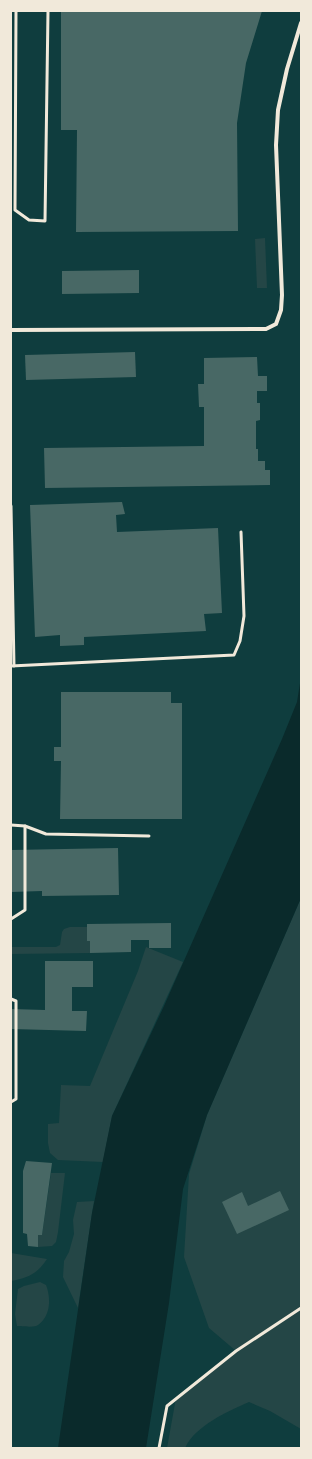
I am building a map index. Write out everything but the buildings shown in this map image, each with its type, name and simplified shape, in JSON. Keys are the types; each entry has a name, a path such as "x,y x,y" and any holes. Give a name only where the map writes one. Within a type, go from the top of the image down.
{"street":[{"path":"11,330 266,329 276,324 281,310 282,294 276,145 278,110 287,69 301,23"}],"lane":[{"path":"15,210 16,11"},
{"path":"11,205 15,210 29,220 45,221 48,11"},
{"path":"11,506 13,666 234,655 240,641 244,616 241,532"},
{"path":"11,825 25,826 46,834 149,836"},
{"path":"11,919 25,910 25,826"},
{"path":"11,999 16,1002 16,1098 11,1102"},
{"path":"159,1448 166,1406 236,1351 301,1308"}],"shaded area":[{"path":"265,238 267,288 257,288 255,239"},
{"path":"301,677 301,898 207,1115 183,1189 169,1303 146,1448 58,1448 92,1213 112,1116 164,1006 282,739 297,702"},
{"path":"301,898 301,1429 270,1411 249,1402 222,1415 204,1426 196,1433 185,1448 167,1448 176,1398 236,1351 209,1328 184,1257 189,1174 207,1115"},
{"path":"70,927 87,927 87,941 90,941 90,953 11,954 11,947 56,947 60,945 62,932 64,929"},
{"path":"146,947 183,962 112,1116 103,1162 58,1160 50,1153 48,1143 48,1124 59,1123 61,1085 90,1086 138,971"},
{"path":"51,1173 65,1173 58,1232 56,1242 52,1246 38,1247 38,1235 42,1235"},
{"path":"94,1201 78,1308 63,1277 64,1261 69,1252 74,1234 73,1220 77,1202"},
{"path":"11,1253 47,1259 36,1272 11,1281"},
{"path":"40,1282 46,1285 48,1290 48,1312 42,1321 36,1326 17,1326 15,1314 18,1289"}]}
